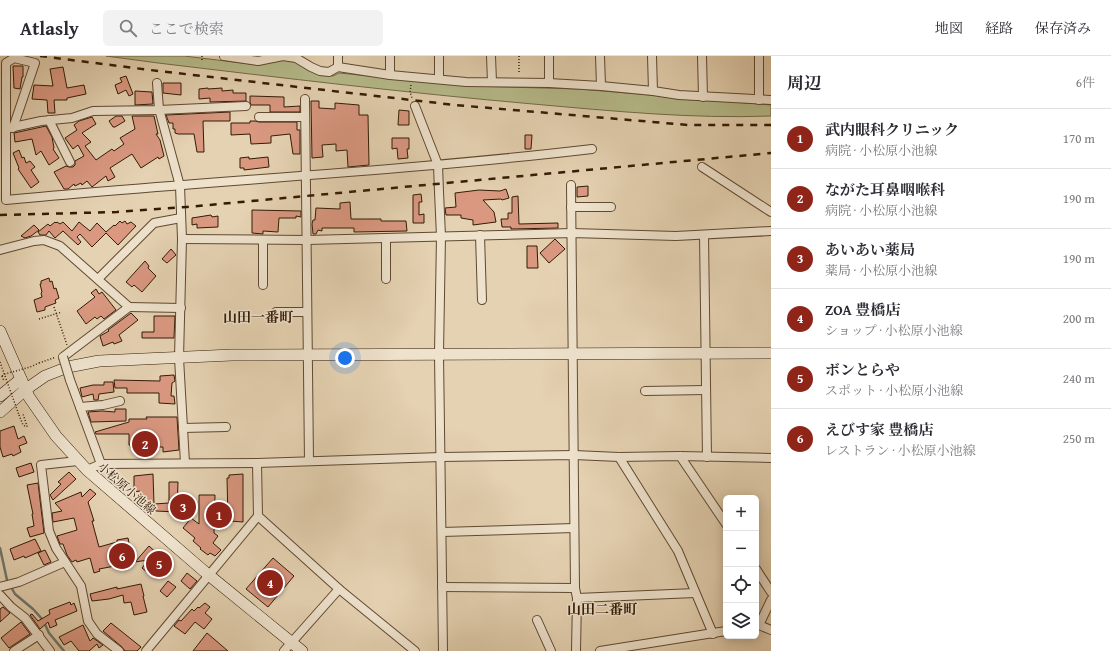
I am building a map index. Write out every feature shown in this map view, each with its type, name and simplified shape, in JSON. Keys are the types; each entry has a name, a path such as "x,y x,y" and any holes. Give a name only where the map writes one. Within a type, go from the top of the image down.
{"street":[{"path":"230,56 258,61 283,56 296,58 320,71 329,72 338,67 466,82 549,83 601,86 703,97 771,100"},
{"path":"338,56 338,67"},
{"path":"390,56 390,74"},
{"path":"439,56 439,79"},
{"path":"491,56 492,82"},
{"path":"549,56 549,83"},
{"path":"600,56 601,86"},
{"path":"652,56 653,91"},
{"path":"702,56 703,97"},
{"path":"759,56 759,100"},
{"path":"10,128 34,63 14,58 6,63 3,97 10,128 6,200 107,190 180,186 501,160 592,149"},
{"path":"157,83 159,110 180,186 182,239 179,358 185,463"},
{"path":"305,99 309,461"},
{"path":"10,128 49,120 72,118 92,111 246,106"},
{"path":"415,106 438,164 441,236 439,354 443,651"},
{"path":"259,117 305,117"},
{"path":"49,120 70,162"},
{"path":"702,167 771,212"},
{"path":"571,185 574,528 575,588 577,598 576,651"},
{"path":"571,207 611,206"},
{"path":"98,279 154,223 181,218"},
{"path":"182,239 307,240 572,233 676,236 771,231"},
{"path":"480,235 482,300"},
{"path":"704,235 707,457"},
{"path":"386,238 386,279"},
{"path":"0,250 34,241 44,240 60,246 129,307"},
{"path":"263,240 263,285"},
{"path":"101,464 70,380 66,355 129,307 181,308"},
{"path":"276,312 307,312"},
{"name":"小松原小池線","path":"0,331 25,390 56,436 78,461 209,574 288,647 302,651"},
{"path":"0,396 20,380 45,376 68,367 99,361 232,355 771,353"},
{"path":"0,412 25,390 45,376"},
{"path":"645,391 706,390"},
{"path":"80,407 103,405 120,400"},
{"path":"183,428 226,427"},
{"path":"680,456 723,520"},
{"path":"87,470 101,464 257,463 441,457 680,456 771,458"},
{"path":"619,457 678,551 713,634"},
{"path":"78,461 41,465 49,531 56,548 81,586 88,621 97,634 119,651"},
{"path":"146,651 258,516 257,463"},
{"path":"258,516 339,589 415,651"},
{"path":"442,532 574,528"},
{"path":"6,585 65,562"},
{"path":"759,574 771,592"},
{"path":"442,587 575,588"},
{"path":"288,647 339,589"},
{"path":"577,598 695,593"},
{"path":"0,595 11,607 25,618 50,651"},
{"path":"759,623 771,600"},
{"path":"537,620 551,651"},
{"path":"759,625 771,630"},
{"path":"600,651 723,632"},
{"path":"14,651 39,635"}],"path":[{"path":"518,56 519,83"},
{"path":"2,376 58,356 66,355 54,307"},
{"path":"39,319 62,312"},
{"path":"0,362 25,428 27,426 23,414"}],"green space":[{"path":"106,56 184,56 259,65 285,59 295,61 310,71 321,75 333,76 339,73 469,86 579,89 771,105 771,116 741,117 622,112 533,104 346,85"}],"building":[{"path":"13,66 23,66 23,77 20,89 14,88"},
{"path":"63,67 67,88 84,85 86,94 67,98 67,100 54,100 55,113 48,113 47,100 32,99 34,85 53,86 50,69"},
{"path":"126,76 133,94 129,96 126,90 118,94 115,85 122,82 120,78"},
{"path":"163,83 181,83 181,95 163,93"},
{"path":"222,88 222,91 233,90 233,93 246,93 246,101 210,102 210,98 199,99 199,89"},
{"path":"135,91 152,92 153,104 135,105"},
{"path":"250,96 284,97 284,107 300,106 300,112 270,112 270,105 251,105"},
{"path":"311,101 319,101 319,108 335,109 335,103 359,105 359,115 368,115 369,165 348,167 347,150 336,151 336,144 322,145 323,157 312,158"},
{"path":"399,110 409,111 409,125 398,125"},
{"path":"230,112 230,121 203,121 204,152 197,152 194,134 175,133 173,123 169,123 166,115"},
{"path":"116,116 122,116 125,121 113,127 109,121"},
{"path":"132,116 154,116 158,134 156,134 160,140 164,156 159,159 158,157 141,168 132,154 110,168 115,177 108,181 106,176 92,187 87,181 82,185 81,183 75,186 74,184 68,189 64,189 54,172 66,166 73,167 75,165 75,161 84,156 78,145 73,149 65,138 77,130 74,125 79,121 92,117 96,124 82,133 91,142 85,146 96,160 112,149 114,151 124,144 120,138 135,129"},
{"path":"250,121 297,122 297,130 300,130 300,154 293,154 290,134 271,136 271,143 251,144 250,134 231,135 231,123 250,123"},
{"path":"46,126 52,137 53,149 59,158 49,165 41,151 36,155 32,139 15,142 14,133"},
{"path":"525,135 532,135 531,149 525,149"},
{"path":"392,138 409,138 409,149 407,149 408,158 398,159 397,148 392,149"},
{"path":"19,150 26,163 30,161 35,167 31,170 39,182 31,188 18,169 19,168 13,153"},
{"path":"249,157 249,159 268,157 269,167 244,170 244,168 240,168 240,158"},
{"path":"588,186 588,196 577,197 577,187"},
{"path":"506,189 509,198 502,200 483,200 494,212 496,222 473,225 473,220 461,218 461,215 446,215 445,208 456,207 455,193 479,190 500,191"},
{"path":"421,194 422,202 419,202 419,215 424,214 424,223 413,223 413,195"},
{"path":"518,196 519,224 558,223 558,228 511,229 511,227 502,227 501,219 508,219 508,213 512,213 512,197"},
{"path":"350,202 351,219 406,221 407,231 354,232 354,228 322,228 322,231 318,230 316,234 313,234 312,224 313,220 315,220 316,208 340,209 340,203"},
{"path":"252,210 301,211 301,217 296,216 296,218 279,218 278,232 263,231 263,234 252,233"},
{"path":"211,215 212,217 218,216 218,227 197,228 197,224 192,225 192,218"},
{"path":"120,221 122,223 125,221 127,224 131,222 136,226 118,245 106,233 92,247 80,234 77,237 81,242 78,245 63,231 55,238 49,231 46,235 40,235 38,232 48,224 50,226 55,222 60,224 63,222 72,231 79,222 90,231 97,223 106,232"},
{"path":"34,225 39,230 31,236 25,238 21,236"},
{"path":"555,239 565,249 549,263 540,253"},
{"path":"527,246 537,246 538,268 527,268"},
{"path":"171,249 176,255 167,263 162,259"},
{"path":"145,261 149,266 148,268 156,276 142,292 134,285 132,287 126,282"},
{"path":"49,278 50,282 52,281 54,289 56,288 59,298 55,300 56,303 45,307 45,310 37,312 34,300 42,297 41,281"},
{"path":"96,289 99,294 102,292 116,310 104,319 101,316 97,319 95,317 86,324 77,311 95,297 91,293"},
{"path":"131,313 138,320 119,335 122,341 114,344 113,342 103,346 100,336 109,331 108,330"},
{"path":"154,316 175,316 174,338 142,338 142,332 154,332"},
{"path":"174,375 175,381 172,383 171,396 174,396 175,404 159,403 159,393 127,393 127,388 115,388 114,380 160,381 160,376"},
{"path":"104,382 113,382 114,392 99,394 98,400 94,400 93,394 82,397 80,388 93,385 104,385"},
{"path":"115,409 126,409 126,421 91,422 88,412 115,412"},
{"path":"146,417 177,417 179,450 163,452 163,447 150,447 150,450 134,450 129,445 129,434 96,434 95,432 129,422 129,419 147,419"},
{"path":"14,426 18,439 24,436 27,443 19,446 21,452 13,456 12,454 3,457 0,447 0,431"},
{"path":"31,463 34,472 19,477 16,468"},
{"path":"69,472 76,479 53,500 50,495 61,484 58,482"},
{"path":"153,474 154,504 169,503 169,482 178,482 177,512 156,511 139,496 140,491 134,492 134,476"},
{"path":"243,474 243,522 230,521 230,519 228,519 227,478 229,478 229,475"},
{"path":"38,483 44,533 30,537 27,528 34,526 27,485"},
{"path":"90,489 96,494 88,502 94,521 92,521 99,547 117,542 117,540 128,538 130,548 128,549 131,563 99,569 100,571 94,573 90,558 72,562 67,555 63,544 60,544 57,536 77,530 74,518 53,522 52,513 62,511 55,503 81,492 82,497"},
{"path":"199,495 215,495 214,533 218,536 213,543 221,550 215,556 210,553 208,555 200,549 201,548 193,541 195,538 183,528 191,518 199,524"},
{"path":"35,539 41,551 25,558 24,556 14,560 10,549"},
{"path":"149,546 160,556 164,552 171,557 159,571 157,570 152,576 142,568 148,560 135,562"},
{"path":"45,550 51,562 44,565 38,553"},
{"path":"273,558 294,576 268,607 246,589"},
{"path":"187,573 197,581 190,589 181,581"},
{"path":"168,581 176,587 167,597 160,591"},
{"path":"141,584 147,612 134,615 131,602 124,603 123,595 109,599 92,601 90,594 117,587 117,589"},
{"path":"70,602 71,605 74,603 77,611 55,620 57,625 50,628 48,622 40,629 30,615 32,614 38,621 50,614 49,610"},
{"path":"205,603 210,607 205,613 212,619 204,629 195,622 185,634 174,626 192,609 194,611"},
{"path":"3,607 10,613 0,622 0,609"},
{"path":"21,622 30,634 9,648 1,638"},
{"path":"111,623 141,647 137,651 125,651 103,631"},
{"path":"83,625 90,641 93,638 103,645 99,648 97,644 89,651 79,651 71,641 64,645 59,637"},
{"path":"207,633 228,651 193,651"}],"waterway":[{"path":"0,548 7,580 15,594 33,609 43,620 49,633 64,651"}],"railway":[{"path":"40,56 455,105 688,125 771,125"},
{"path":"0,215 117,212 187,207 771,153"}],"place":[{"name":"ながた耳鼻咽喉科","path":"145,444"},
{"name":"あいあい薬局","path":"183,507"},
{"name":"武内眼科クリニック","path":"219,515"},
{"name":"えびす家 豊橋店","path":"122,556"},
{"name":"ボンとらや","path":"159,564"},
{"name":"ZOA 豊橋店","path":"270,583"}],"district":[{"name":"山田一番町","path":"258,317"},
{"name":"山田二番町","path":"602,609"}]}
